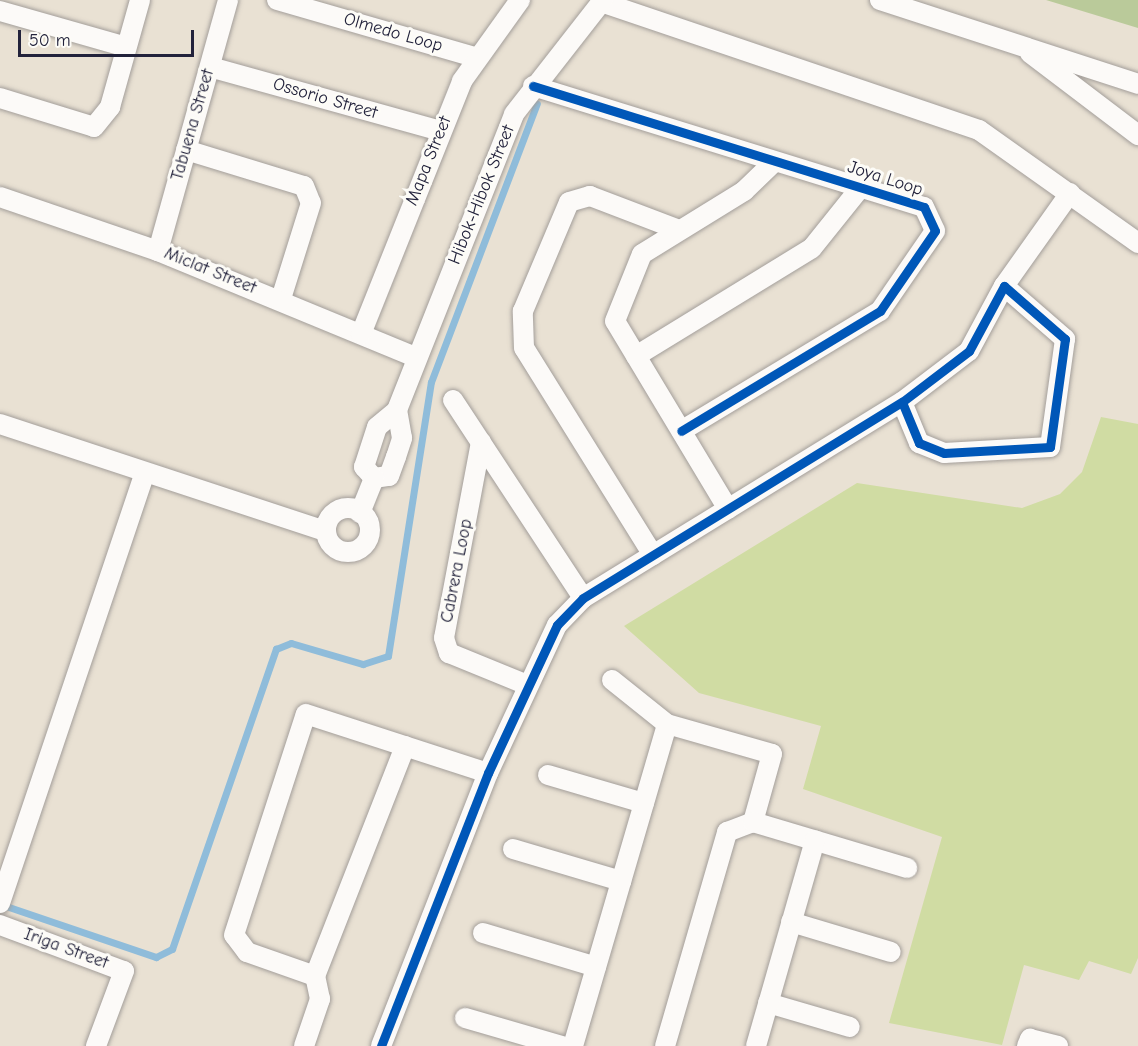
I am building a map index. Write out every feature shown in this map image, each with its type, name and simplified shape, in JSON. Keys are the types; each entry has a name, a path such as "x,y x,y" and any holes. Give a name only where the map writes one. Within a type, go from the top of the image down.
{"street":[{"path":"0,98 94,127 110,106 140,0"},
{"name":"Tabuena Street","path":"158,250 228,0"},
{"name":"Olmedo Loop","path":"277,0 475,57"},
{"name":"Mapa Street","path":"361,334 440,131 475,57 520,0"},
{"path":"880,0 1016,42 1138,84"},
{"path":"602,1 979,130 1138,243"},
{"name":"Hibok-Hibok Street","path":"397,410 514,114 533,86 602,1"},
{"path":"0,11 126,47"},
{"path":"1016,42 1138,135"},
{"name":"Ossorio Street","path":"210,67 440,131"},
{"name":"Joya Loop","path":"533,86 773,163 924,207 935,231 880,311 681,431"},
{"path":"186,150 304,186 311,202 281,299"},
{"path":"728,509 615,321 642,254 744,191 773,163"},
{"path":"636,356 812,248 860,188"},
{"path":"381,1046 525,684 557,625 583,598 902,402 969,351 1004,286 1070,193"},
{"path":"653,555 524,348 523,311 568,202 590,196 679,230"},
{"name":"Miclat Street","path":"0,197 158,250 281,299 417,358"},
{"path":"902,402 919,443 944,453 1050,447 1065,339 1004,286"},
{"path":"453,399 583,598"},
{"path":"374,478 364,466 377,427 397,410"},
{"path":"374,478 389,476 396,457 402,438 397,410"},
{"path":"0,424 326,531 336,548 356,552 367,543 370,530 360,513"},
{"name":"Cabrera Loop","path":"481,442 444,638 449,653 525,684"},
{"path":"0,903 145,473"},
{"path":"360,513 374,478"},
{"path":"326,531 341,510 360,513"},
{"path":"612,680 667,724 772,754 753,822"},
{"path":"315,976 247,952 234,935 306,714 488,773"},
{"path":"573,1046 667,724"},
{"path":"304,1046 320,999 315,976 405,746"},
{"path":"549,775 644,803"},
{"path":"665,1046 727,832 753,822 907,868"},
{"path":"756,1046 815,840"},
{"path":"513,849 621,881"},
{"path":"791,922 891,952"},
{"name":"Iriga Street","path":"0,925 124,971 96,1046"},
{"path":"483,933 596,967"},
{"path":"768,1003 850,1027"},
{"path":"465,1018 562,1046"},
{"path":"1028,1046 1030,1039 1058,1046"}],"green space":[{"path":"1046,0 1138,0 1138,28"},
{"path":"1101,417 1138,424 1138,958 1131,974 1089,961 1079,980 1024,965 1002,1045 889,1023 942,837 803,789 821,726 699,693 624,626 857,483 1022,508 1060,494 1082,472"}],"waterway":[{"path":"0,904 156,957 172,949 276,649 291,643 363,664 388,656 431,382 537,103"}],"cycle path":[{"path":"533,86 924,207 935,231 880,311 681,431"},
{"path":"381,1046 488,773 557,625 583,598 902,402 969,351 1004,286 1065,339 1050,447 944,453 919,443 902,402"}]}
